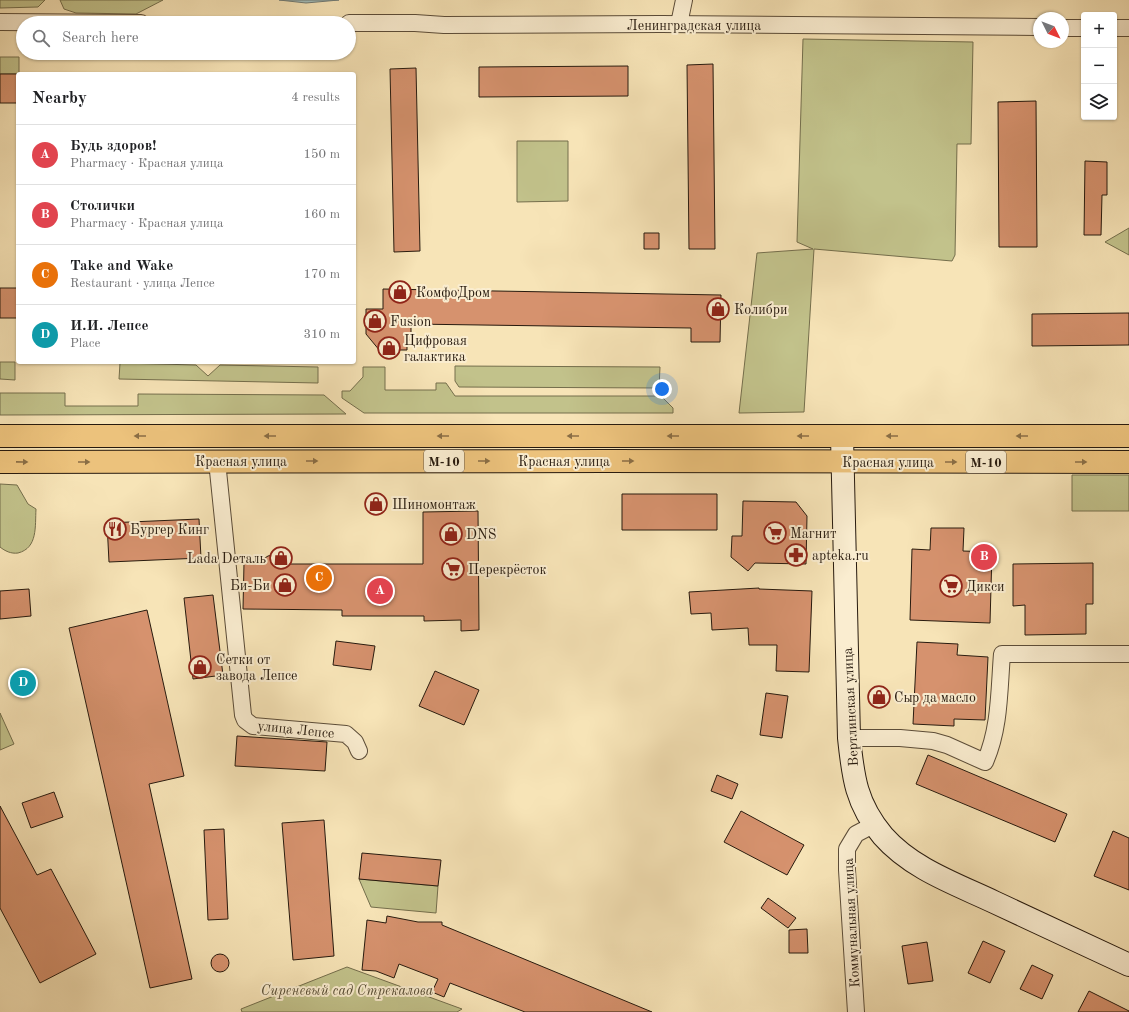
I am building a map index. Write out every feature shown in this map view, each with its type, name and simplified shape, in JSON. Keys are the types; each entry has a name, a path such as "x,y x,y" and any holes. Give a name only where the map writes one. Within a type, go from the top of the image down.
{"highway":[{"name":"Красная улица","path":"0,436 1129,436"},
{"name":"Красная улица","path":"0,462 1129,462"}],"main road":[{"name":"Вертлинская улица","path":"842,436 849,738 852,769 858,794 875,824 893,846 929,872 1129,964"}],"street":[{"path":"679,24 684,0"},
{"path":"0,22 16,22"},
{"name":"Ленинградская улица","path":"356,23 444,25 679,24 1033,27"},
{"path":"1069,28 1081,28"},
{"path":"1117,28 1129,28"},
{"name":"улица Лепсе","path":"217,461 243,715 253,726 346,734 355,742 359,751"},
{"path":"849,738 900,738 934,741 947,745 985,762 992,746 997,722 1002,654 1129,654"},
{"name":"Коммунальная улица","path":"856,1012 847,850 856,834 875,824"}],"green space":[{"path":"0,0 45,0 38,7 0,8"},
{"path":"60,0 163,0 136,14 76,13 64,9"},
{"path":"803,39 973,42 971,144 957,144 955,255 952,261 814,249 804,412 739,413 757,253 813,249 797,242"},
{"path":"0,57 16,57 16,60 19,60 19,72 16,72 16,74 0,74"},
{"path":"517,141 568,141 568,201 517,202"},
{"path":"1129,228 1129,255 1105,242"},
{"path":"0,362 15,362 15,380 0,379"},
{"path":"120,364 196,365 208,376 220,365 318,367 318,383 119,379"},
{"path":"455,366 660,367 659,388 459,387 455,381"},
{"path":"363,367 385,367 385,390 436,390 436,383 446,383 455,396 661,396 673,408 673,413 364,413 342,398 342,391 350,391 363,377"},
{"path":"0,393 65,393 65,406 138,406 138,394 324,395 346,414 0,415"},
{"path":"1072,475 1129,475 1129,511 1072,511"},
{"path":"0,484 17,485 28,504 36,509 35,529 32,541 29,546 18,553 8,552 0,547"},
{"path":"0,713 14,744 0,750"},
{"path":"359,879 438,886 436,913 371,907"},
{"name":"Сиреневый сад Стрекалова","path":"347,967 462,1009 457,1012 242,1012 241,1009"}],"water":[{"path":"279,0 339,0 306,3"}],"building":[{"path":"713,64 715,249 689,249 687,65"},
{"path":"628,66 628,96 479,97 479,67"},
{"path":"416,68 420,251 394,252 390,69"},
{"path":"0,74 16,74 16,103 0,103"},
{"path":"1036,101 1037,247 999,247 998,102"},
{"path":"1085,161 1107,162 1107,195 1102,195 1101,235 1084,235"},
{"path":"644,233 659,233 659,249 644,249"},
{"path":"0,288 16,288 16,318 0,318"},
{"path":"383,289 721,295 720,342 691,342 691,328 411,324 411,340 407,340 407,350 393,350 385,357 366,334 366,309 383,309"},
{"path":"1129,313 1129,345 1032,346 1032,314"},
{"path":"622,494 717,494 717,530 622,530"},
{"path":"743,501 796,502 807,516 806,564 755,563 748,571 731,557 732,536 742,536"},
{"path":"478,511 479,630 461,631 461,620 424,621 424,616 342,616 342,610 243,609 244,563 257,563 268,556 277,554 289,558 289,564 423,564 423,512"},
{"path":"199,519 201,558 109,562 107,523"},
{"name":"Дикси","path":"931,528 964,528 963,551 992,552 990,623 910,620 912,549 930,550"},
{"path":"1093,563 1093,604 1086,604 1086,634 1025,635 1025,605 1013,606 1013,564"},
{"path":"759,588 812,591 809,672 776,671 777,645 749,645 748,628 712,630 711,613 691,614 689,592"},
{"path":"29,589 31,616 0,619 0,591"},
{"path":"213,595 223,675 193,679 184,598"},
{"path":"147,610 184,776 149,784 192,979 150,988 69,628"},
{"path":"336,641 375,646 371,670 333,665"},
{"path":"917,642 958,644 957,655 988,657 985,720 954,719 954,726 913,724"},
{"path":"435,671 479,690 464,725 419,706"},
{"path":"766,693 788,696 782,738 760,735"},
{"path":"237,736 327,742 325,771 235,766"},
{"path":"928,755 1067,814 1055,842 916,784"},
{"path":"717,775 738,784 732,799 711,791"},
{"path":"54,792 63,817 31,828 22,803"},
{"path":"0,806 37,875 51,869 96,954 40,983 0,908"},
{"path":"741,811 804,845 787,875 724,842"},
{"path":"324,820 334,956 293,960 282,823"},
{"path":"224,829 228,919 208,920 204,830"},
{"path":"1113,831 1129,838 1129,890 1094,876"},
{"path":"362,853 441,860 438,886 359,879"},
{"path":"768,898 796,918 788,928 761,908"},
{"path":"387,916 418,922 442,922 442,925 652,1012 525,1012 450,983 444,997 432,992 438,979 399,964 394,978 376,971 362,970 367,920 386,923"},
{"path":"807,929 808,953 789,953 789,930"},
{"path":"983,941 1005,951 990,983 968,973"},
{"path":"927,942 933,981 908,984 902,946"},
{"path":"220,954 226,957 229,963 226,969 220,972 214,969 211,963 214,957"},
{"path":"1032,965 1053,975 1042,999 1020,989"},
{"path":"1089,991 1129,1011 1129,1012 1078,1012"}],"place":[{"name":"КомфоДром","path":"400,292"},
{"name":"Колибри","path":"718,309"},
{"name":"Fusion","path":"375,321"},
{"name":"Цифровая галактика","path":"389,348"},
{"name":"Шиномонтаж","path":"376,504"},
{"name":"Бургер Кинг","path":"115,529"},
{"name":"Магнит","path":"775,533"},
{"name":"DNS","path":"451,534"},
{"name":"apteka.ru","path":"796,555"},
{"name":"Столички","path":"984,557"},
{"name":"Lada Dеталь","path":"281,558"},
{"name":"Перекрёсток","path":"453,569"},
{"name":"Take and Wake","path":"319,578"},
{"name":"Би-Би","path":"285,585"},
{"name":"Дикси","path":"951,586"},
{"name":"Будь здоров!","path":"380,591"},
{"name":"Сетки от завода Лепсе","path":"200,667"},
{"name":"И.И. Лепсе","path":"23,683"},
{"name":"Сыр да масло","path":"879,697"}]}
